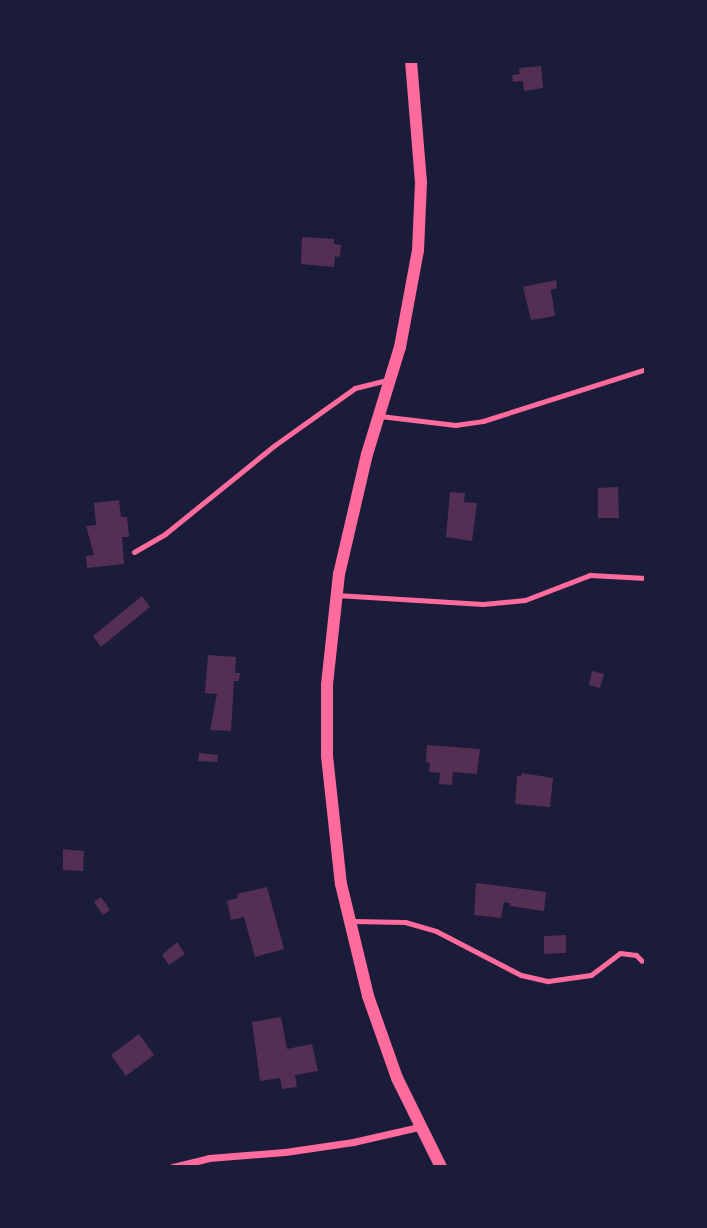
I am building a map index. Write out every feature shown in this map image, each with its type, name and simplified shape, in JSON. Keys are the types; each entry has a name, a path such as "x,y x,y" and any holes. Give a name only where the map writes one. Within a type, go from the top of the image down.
{"street":[{"path":"411,61 421,182 418,250 411,295 391,379 349,520 336,595 327,684 327,756 332,827 348,921 368,996 397,1078 441,1167"},
{"path":"173,1167 209,1158 353,1142 419,1127"}],"lane":[{"path":"380,416 455,425 483,422 646,369"},
{"path":"134,552 165,534 275,445 355,388 391,379"},
{"path":"336,595 483,604 525,600 590,575 646,578"},
{"path":"348,921 405,922 436,930 521,975 548,981 591,975 620,953 636,955 642,961"}],"building":[{"path":"541,66 543,88 524,91 523,81 513,82 512,75 520,74 519,68"},
{"path":"302,237 334,239 334,244 341,245 340,257 335,256 334,267 301,264"},
{"path":"556,280 557,288 551,290 555,316 531,320 523,287"},
{"path":"618,487 619,518 598,518 598,488"},
{"path":"450,492 465,493 464,502 477,503 472,541 446,537"},
{"path":"119,500 121,517 127,517 129,537 122,537 124,564 87,568 86,556 94,555 86,526 96,525 94,503"},
{"path":"142,596 150,607 101,647 93,636"},
{"path":"208,655 236,657 235,673 240,673 239,681 234,681 231,731 210,730 217,694 205,693"},
{"path":"592,671 604,674 600,688 589,685"},
{"path":"427,745 480,749 477,774 453,772 452,785 439,784 440,773 429,772 430,763 426,762"},
{"path":"199,753 218,755 217,762 198,761"},
{"path":"522,773 553,778 550,807 515,804 517,776"},
{"path":"61,849 84,851 83,871 61,870"},
{"path":"476,883 546,892 544,911 510,906 510,903 504,902 501,918 474,915"},
{"path":"267,887 284,949 255,957 244,917 231,920 227,901 238,898 237,894"},
{"path":"101,897 110,910 103,915 94,902"},
{"path":"566,935 566,953 544,954 544,936"},
{"path":"177,942 185,954 169,965 162,955"},
{"path":"281,1017 287,1049 312,1044 318,1071 295,1075 297,1087 282,1089 280,1078 260,1081 252,1022"},
{"path":"139,1034 154,1055 126,1076 111,1055"}]}
